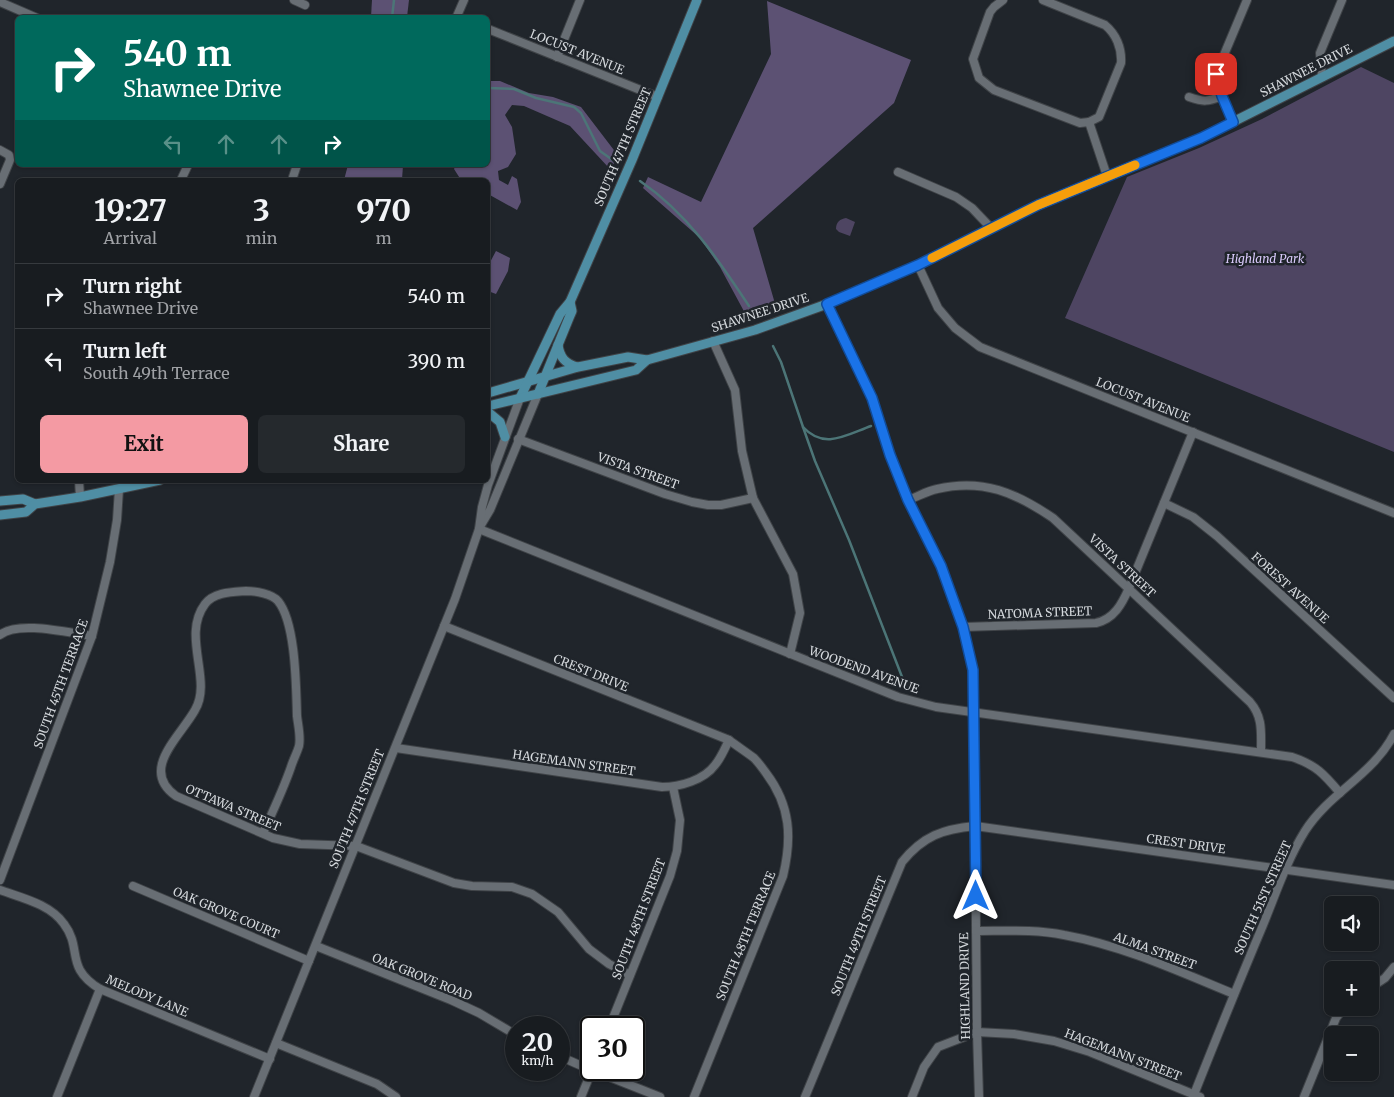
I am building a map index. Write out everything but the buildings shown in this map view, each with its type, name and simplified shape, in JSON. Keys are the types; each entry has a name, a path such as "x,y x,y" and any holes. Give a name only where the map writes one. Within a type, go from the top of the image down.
{"main road":[{"name":"SOUTH 47TH STREET","path":"520,398 560,314 570,302 658,97 697,0"},
{"name":"SHAWNEE DRIVE","path":"490,392 578,367 628,357 647,360 755,330 827,304 918,265 1038,205 1201,138 1394,41"},
{"name":"SOUTH 47TH STREET","path":"538,394 572,311 570,302"},
{"path":"558,344 560,355 567,363 578,367"},
{"name":"SHAWNEE DRIVE","path":"490,406 636,370 647,360"},
{"path":"490,414 500,422 505,437"},
{"path":"0,501 23,499 35,504 147,483"},
{"path":"0,515 26,512 35,504"}],"street":[{"path":"294,0 305,4"},
{"path":"460,15 464,0"},
{"path":"557,57 580,0"},
{"path":"1003,0 994,6 990,12 973,59 979,78 994,90 1080,123 1089,122 1099,117 1120,63 1121,56 1117,42 1111,30 1105,24 1043,0"},
{"path":"1233,122 1222,96 1216,74 1247,0"},
{"path":"1322,77 1320,53 1342,0"},
{"path":"0,2 30,15"},
{"name":"LOCUST AVENUE","path":"490,30 658,97"},
{"path":"1189,97 1202,102 1222,96"},
{"path":"1089,122 1107,176"},
{"path":"0,150 9,155 10,160 0,184"},
{"path":"898,172 956,197 972,208 990,228"},
{"name":"LOCUST AVENUE","path":"918,265 938,308 955,328 980,347 1394,513"},
{"name":"HIGHLAND DRIVE","path":"827,304 872,398 890,455 908,500 941,566 963,627 973,670 979,1097"},
{"path":"713,341 735,390 742,451 753,498 793,574 800,613 790,654"},
{"name":"SOUTH 47TH STREET","path":"254,1097 396,748 455,599 479,529 490,510 538,394"},
{"name":"SOUTH 47TH STREET","path":"490,479 520,398"},
{"name":"NATOMA STREET","path":"963,627 1096,623 1110,617 1121,605 1129,588 1193,432"},
{"name":"VISTA STREET","path":"518,439 665,494 692,502 721,505 753,498"},
{"path":"79,483 80,497"},
{"name":"SOUTH 47TH STREET","path":"479,529 482,507 489,483"},
{"name":"VISTA STREET","path":"908,500 936,489 968,485 1000,490 1028,501 1053,518 1257,710 1261,722 1261,751"},
{"name":"SOUTH 45TH TERRACE","path":"0,880 92,636 110,562 120,489"},
{"name":"FOREST AVENUE","path":"1164,503 1193,517 1217,536 1394,698"},
{"name":"WOODEND AVENUE","path":"479,529 898,697 936,707 974,713 1261,751 1292,757 1308,762 1323,773 1340,793"},
{"name":"OTTAWA STREET","path":"263,833 284,788 299,745 294,662 288,624 277,600 262,593 250,591 216,595 200,612 196,624 195,640 200,690 198,705 164,755 161,774 166,789 176,796 263,833 284,841 300,844 356,846 454,883 512,888 532,894 558,912 589,950 609,964 630,974"},
{"name":"CREST DRIVE","path":"444,626 729,740"},
{"path":"0,635 10,629 23,627 92,636"},
{"name":"SOUTH 51ST STREET","path":"1196,1096 1234,994 1286,870 1304,834 1314,818 1374,763 1394,734"},
{"name":"HAGEMANN STREET","path":"396,748 652,786 673,787 696,780 715,766 729,740"},
{"name":"SOUTH 48TH TERRACE","path":"694,1097 783,876 789,851 789,830 784,806 773,782 756,760 729,740"},
{"name":"SOUTH 48TH STREET","path":"614,1016 670,876 677,852 680,820 673,787"},
{"name":"CREST DRIVE","path":"976,826 1394,885"},
{"name":"SOUTH 49TH STREET","path":"805,1097 902,862 914,848 931,836 952,828 976,826"},
{"name":"OAK GROVE COURT","path":"133,886 309,961"},
{"name":"MELODY LANE","path":"0,890 49,909 64,922 73,940 78,968 92,984 100,989 270,1059"},
{"name":"ALMA STREET","path":"976,931 1024,930 1062,934 1108,945 1146,957 1234,994"},
{"name":"OAK GROVE ROAD","path":"316,946 451,1000 505,1029"},
{"path":"1379,982 1394,967"},
{"path":"57,1097 100,989"},
{"path":"1304,1097 1338,1016"},
{"path":"912,1097 924,1067 938,1047 977,1032"},
{"name":"HAGEMANN STREET","path":"977,1032 1014,1034 1054,1041 1090,1052 1196,1096"},
{"path":"276,1043 377,1084 396,1097"},
{"path":"581,1097 588,1081"},
{"path":"620,1081 660,1097"}],"green space":[{"name":"Highland Park","path":"1361,67 1394,83 1394,452 1065,318 1127,177 1199,148 1262,119"},
{"path":"846,218 855,222 850,236 836,229 839,221"}],"shaded area":[{"path":"372,0 409,0 407,15 371,15"},
{"path":"767,1 911,60 894,103 753,228 776,307 746,315 720,267 700,238 643,188 648,177 701,202 771,54"},
{"path":"490,81 500,81 529,93 553,97 581,107 620,158 609,168 570,126 524,106 512,105 505,115 512,127 516,154 508,167 498,171 499,180 508,185 512,176 517,179 521,202 517,210 490,195 490,178 460,178 454,169 455,167 490,167"},
{"path":"347,167 403,167 402,178 345,178"},
{"path":"496,251 510,258 508,271 496,294 490,292 490,262"}],"waterway":[{"path":"392,15 394,0"},
{"path":"490,88 514,89 536,98 574,107 581,113 600,151 614,161"},
{"path":"640,181 687,222 726,271 749,306"},
{"path":"773,346 781,362 803,427 811,434 819,438 836,438 871,426"},
{"path":"803,427 904,682"}],"slow traffic":[{"path":"932,258 1038,205 1135,165"}],"route":[{"path":"976,896 973,670 963,627 941,566 908,500 890,455 872,398 827,304 918,265 1038,205 1201,138 1233,122 1222,96 1216,74"}]}
